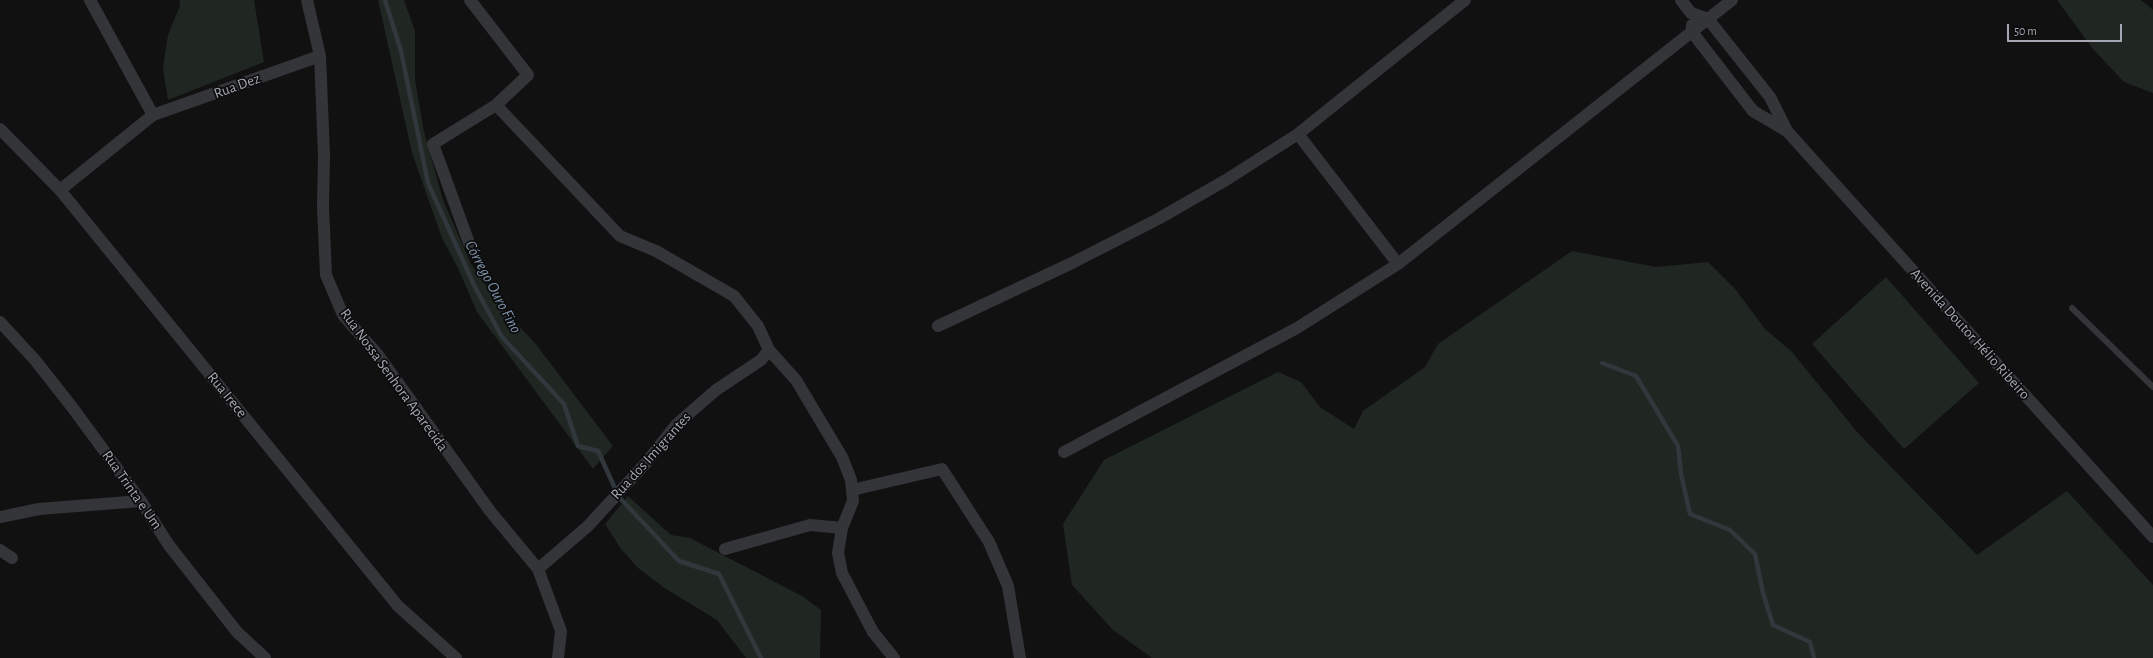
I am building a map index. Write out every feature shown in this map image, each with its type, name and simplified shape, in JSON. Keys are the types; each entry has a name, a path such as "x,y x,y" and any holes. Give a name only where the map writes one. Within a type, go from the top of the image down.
{"street":[{"path":"90,0 153,115"},
{"name":"Rua Nossa Senhora Aparecida","path":"307,0 320,56 324,155 323,207 326,275 343,315 378,356 490,511 538,569 561,631 561,657"},
{"path":"469,243 433,144 496,105 528,75 470,0"},
{"path":"938,326 1074,262 1158,219 1226,180 1298,134 1465,0"},
{"path":"1681,0 1691,13 1708,19 1770,97 1787,131"},
{"path":"1064,452 1296,328 1398,264 1732,0"},
{"path":"1691,13 1692,32 1753,111 1787,131"},
{"name":"Rua Dez","path":"60,190 153,115 320,56"},
{"path":"496,105 620,236 656,251 734,296 758,326 769,350 796,380 842,457 851,480 854,500 842,528 838,553 842,572 873,632 894,658"},
{"name":"Rua Irece","path":"0,129 60,190 398,606 456,658"},
{"name":"Avenida Doutor Hélio Ribeiro","path":"1787,131 2153,537"},
{"path":"1298,134 1398,264"},
{"name":"Rua Trinta e Um","path":"0,322 53,384 141,500 168,544 237,632 265,658"},
{"name":"Rua dos Imigrantes","path":"538,569 588,526 625,486 677,424 716,390 761,360 769,350"},
{"path":"852,490 942,469 989,542 1008,586 1020,658"},
{"path":"0,517 39,509 141,500"},
{"path":"725,550 810,525 842,528"},
{"path":"0,550 12,558"}],"lane":[{"path":"2072,308 2153,387"}],"shaded area":[{"path":"179,0 254,0 264,62 168,100 163,68 168,35 180,6"},
{"path":"378,0 404,0 415,31 415,80 424,132 443,200 471,264 502,308 535,343 613,446 593,469 477,312 458,268 442,238 412,153"},
{"path":"2057,0 2141,0 2153,10 2153,93 2124,82 2093,49"},
{"path":"1572,251 1656,267 1708,262 1736,290 1765,329 1792,352 1858,433 1977,555 2067,491 2153,585 2153,658 1152,658 1113,630 1072,585 1063,524 1104,460 1278,372 1301,382 1320,407 1354,429 1363,411 1425,367 1438,344"},
{"path":"1886,277 1979,383 1904,449 1812,344"},
{"path":"628,496 671,535 690,538 802,596 821,610 820,658 746,658 717,620 663,587 637,567 621,549 605,524"}],"waterway":[{"name":"Córrego Ouro Fino","path":"385,0 401,51 428,183 474,285 502,337 564,404 578,446 598,451 619,497 679,561 719,574 761,658"},
{"path":"1602,363 1636,376 1678,446 1681,474 1690,514 1730,530 1755,554 1763,593 1773,625 1810,642 1814,658"}]}
